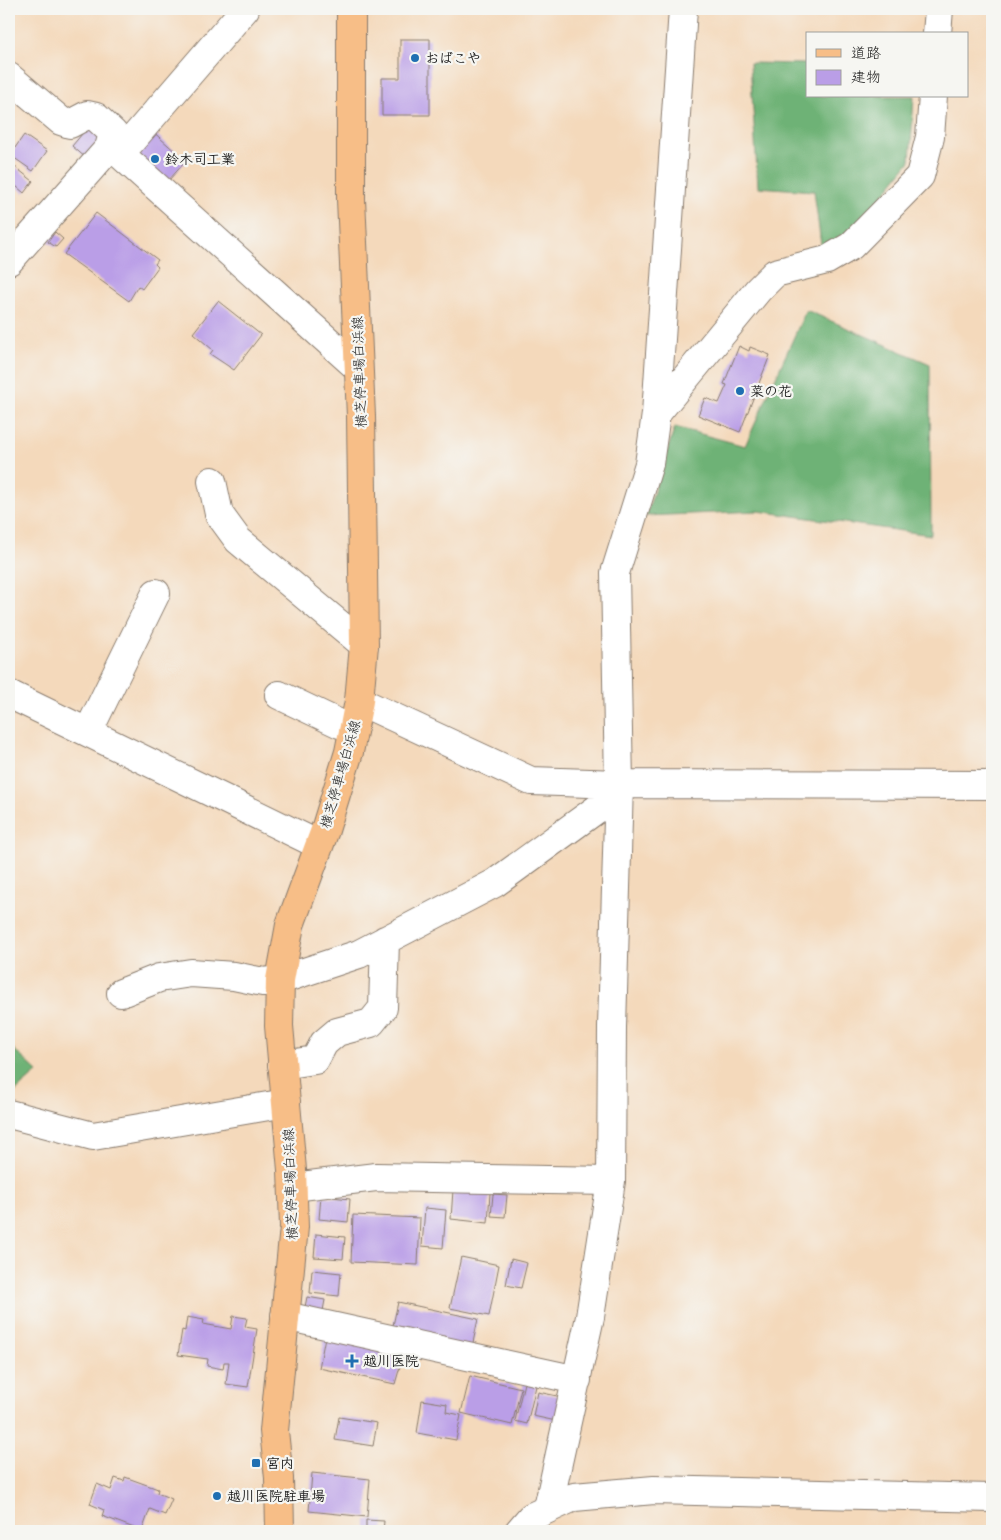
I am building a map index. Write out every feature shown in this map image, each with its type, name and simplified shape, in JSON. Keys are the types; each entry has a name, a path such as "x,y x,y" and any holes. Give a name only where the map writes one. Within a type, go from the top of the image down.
{"main road":[{"name":"横芝停車場白浜線","path":"280,1531 279,1478 274,1431 294,1227 293,1187 279,1026 280,980 290,925 319,845 349,752 359,701 364,645 361,416 357,367 358,330 351,199 352,9"}],"street":[{"path":"9,261 245,9"},
{"path":"548,1508 590,1317 611,1181 612,1027 619,788 615,573 649,464 656,414 683,9"},
{"path":"938,32 939,9"},
{"path":"9,78 61,121 70,124 87,115 96,117 113,132 114,151 357,367"},
{"path":"656,414 758,290 776,273 828,260 851,246 920,176 930,137 933,98"},
{"path":"212,481 220,514 238,540 364,645"},
{"path":"88,732 156,594"},
{"path":"9,694 319,845"},
{"path":"279,695 340,724 354,727"},
{"path":"359,701 531,781 619,788 992,785"},
{"path":"121,993 159,978 191,973 234,976 263,982 280,980 359,954 495,883 619,788"},
{"path":"282,1065 315,1060 324,1043 337,1032 371,1023 377,1016 383,1008 385,940"},
{"path":"9,1114 93,1136 286,1103"},
{"path":"293,1187 376,1177 611,1181"},
{"path":"285,1316 577,1380"},
{"path":"519,1531 532,1517 574,1497 654,1490 992,1498"}],"green space":[{"path":"750,63 806,64 806,98 914,98 910,161 863,220 822,252 814,191 758,187"},
{"path":"806,310 930,364 931,535 758,511 646,516 675,427 745,446"},
{"path":"9,1045 38,1072 9,1097"}],"building":[{"name":"おばこや","path":"400,39 430,39 430,115 382,115 382,78 400,78"},
{"path":"93,121 107,133 86,158 72,146"},
{"path":"151,130 186,161 168,181 133,151"},
{"path":"24,135 47,151 33,171 10,155"},
{"path":"14,166 33,181 24,193 9,180 9,173"},
{"path":"96,213 158,260 155,264 158,267 142,289 138,286 129,301 64,254"},
{"path":"55,232 63,239 56,247 48,242"},
{"path":"218,301 261,335 234,370 210,354 213,350 193,333"},
{"name":"菜の花","path":"739,346 749,351 750,347 770,355 740,432 698,415 705,398 719,403 727,385 724,384"},
{"path":"453,1190 490,1193 488,1223 451,1219"},
{"path":"493,1194 507,1195 505,1217 491,1216"},
{"path":"321,1196 350,1199 348,1222 319,1219"},
{"path":"425,1208 446,1210 443,1248 422,1246"},
{"path":"353,1215 420,1218 418,1265 351,1262"},
{"path":"316,1234 345,1237 343,1259 314,1257"},
{"path":"461,1257 499,1265 489,1316 450,1308"},
{"path":"511,1259 527,1263 521,1288 506,1285"},
{"path":"312,1270 341,1273 339,1296 310,1293"},
{"path":"307,1297 325,1300 322,1316 304,1312"},
{"path":"398,1302 478,1319 471,1352 391,1335"},
{"path":"233,1316 247,1318 245,1327 257,1329 248,1387 226,1384 229,1362 224,1362 223,1369 207,1366 208,1359 178,1355 182,1330 185,1331 187,1317 204,1320 203,1324 231,1329"},
{"path":"325,1337 404,1353 395,1384 319,1368"},
{"path":"470,1376 521,1388 512,1425 461,1413"},
{"path":"524,1383 536,1386 527,1424 515,1421"},
{"path":"538,1392 562,1397 556,1421 533,1416"},
{"path":"422,1400 447,1404 446,1412 461,1415 456,1440 417,1433"},
{"path":"339,1417 377,1423 373,1446 335,1440"},
{"path":"312,1473 370,1479 367,1517 309,1511"},
{"path":"125,1477 158,1489 157,1493 172,1499 165,1515 150,1509 142,1531 102,1516 104,1510 90,1504 97,1484 111,1490 115,1478 124,1481"},
{"path":"366,1520 384,1521 383,1531 366,1531"}],"place":[{"name":"おばこや","path":"415,58"},
{"name":"鈴木司工業","path":"155,159"},
{"name":"菜の花","path":"740,391"},
{"name":"越川医院","path":"352,1361"},
{"name":"宮内","path":"256,1463"},
{"name":"越川医院駐車場","path":"217,1496"}]}
